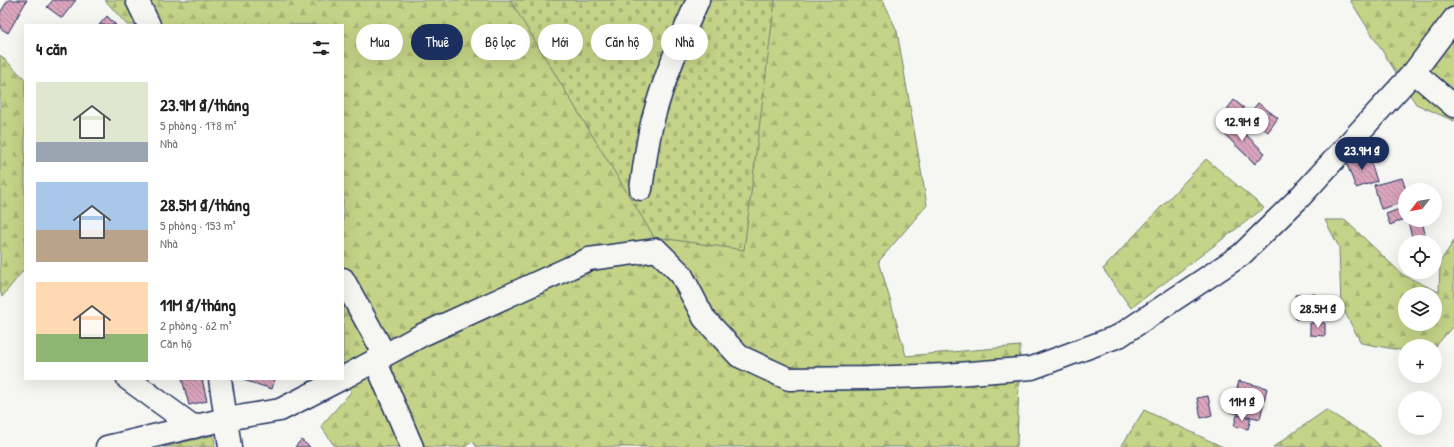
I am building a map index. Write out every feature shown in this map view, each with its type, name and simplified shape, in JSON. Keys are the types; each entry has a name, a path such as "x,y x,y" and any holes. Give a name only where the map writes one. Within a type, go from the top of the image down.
{"street":[{"path":"137,0 149,24"},
{"path":"641,189 650,131 682,35 698,0"},
{"path":"344,378 422,335 588,259 657,250 681,274 704,318 739,356 789,379 945,375 1032,368 1119,336 1241,255 1300,198 1414,72 1454,19"},
{"path":"1414,72 1454,106"},
{"path":"344,281 380,358 412,447"},
{"path":"129,380 194,427"},
{"path":"220,380 230,447"},
{"path":"107,447 226,419 280,410 340,380"}],"green space":[{"path":"105,0 883,0 897,31 927,205 879,261 906,356 1020,346 1017,447 477,447 472,441 465,447 335,447 321,426 351,392 344,368 344,24 126,24"},
{"path":"510,0 775,0 744,250 654,237 546,60 583,60 583,24 538,24 538,46 530,33 530,24 525,24"},
{"path":"1350,0 1454,0 1454,121 1416,104"},
{"path":"0,55 24,78 24,269 2,297 0,290"},
{"path":"1206,159 1264,208 1131,308 1103,269"},
{"path":"1325,220 1345,220 1398,270 1398,279 1411,279 1428,287 1398,287 1398,331 1442,331 1442,287 1439,287 1439,279 1442,279 1442,259 1454,241 1454,318 1453,326 1442,339 1398,339 1398,350 1361,343 1341,305 1339,247"},
{"path":"1144,410 1223,447 1121,447"},
{"path":"1326,410 1373,439 1381,447 1273,447"},
{"path":"214,435 215,447 163,447"}],"building":[{"path":"8,0 27,0 8,33 0,28 0,13"},
{"path":"53,0 76,0 62,18 47,7"},
{"path":"107,16 115,24 100,24"},
{"path":"1234,100 1244,108 1238,116 1227,109"},
{"path":"1258,103 1278,118 1268,132 1247,117"},
{"path":"1230,119 1265,153 1255,164 1220,130"},
{"path":"1368,154 1377,181 1356,188 1346,162"},
{"path":"1402,178 1404,183 1398,183 1398,204 1381,209 1374,185"},
{"path":"1398,210 1398,222 1390,225 1386,214"},
{"path":"1409,227 1424,227 1425,234 1411,235"},
{"path":"1315,294 1317,318 1296,319 1295,295"},
{"path":"1310,323 1325,323 1325,336 1310,335"},
{"path":"182,380 202,380 207,401 189,405"},
{"path":"243,380 275,380 272,389"},
{"path":"1239,381 1267,388 1260,419 1231,412"},
{"path":"1208,396 1212,415 1201,418 1197,398"},
{"path":"1237,415 1251,418 1248,429 1234,426"},
{"path":"301,440 310,447 295,447"}]}
